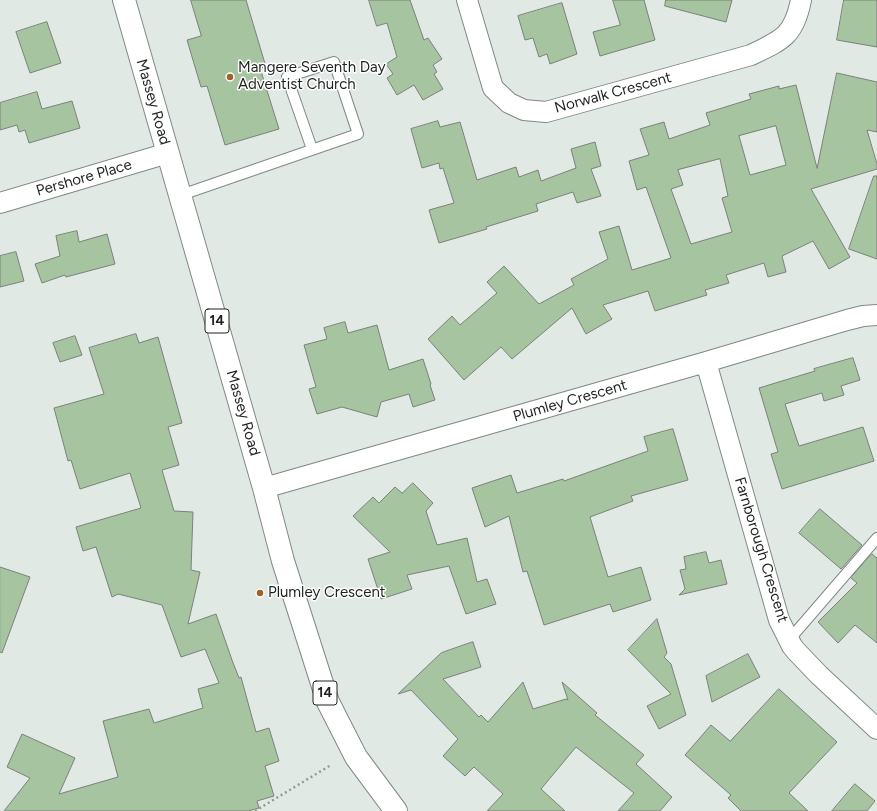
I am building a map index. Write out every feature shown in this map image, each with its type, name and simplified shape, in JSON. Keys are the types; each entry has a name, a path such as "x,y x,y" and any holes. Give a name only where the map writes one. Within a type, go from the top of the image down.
{"main road":[{"name":"Massey Road","path":"124,0 264,488 282,561 328,702 356,757 396,811"}],"street":[{"name":"Norwalk Crescent","path":"467,0 493,88 509,103 524,110 546,112 751,55 774,44 788,34 798,17 802,0"},
{"name":"Pershore Place","path":"0,203 168,153"},
{"name":"Plumley Crescent","path":"264,488 706,362 847,320 877,314"},
{"name":"Farnborough Crescent","path":"706,362 780,620 789,640 792,646 819,675 877,729"}],"lane":[{"path":"181,195 358,134 334,62 287,77 312,149"},
{"path":"789,640 877,538"}],"path":[{"path":"255,811 331,765"}],"building":[{"name":"Mangere Seventh Day Adventist Church","path":"191,0 246,0 266,67 260,68 279,129 225,145 207,86 201,87 187,40 201,36"},
{"path":"369,0 410,0 424,40 428,38 442,59 433,65 437,72 434,74 443,89 423,100 414,85 397,95 387,78 393,74 386,64 397,57 387,23 377,26"},
{"path":"613,0 644,0 655,40 600,56 593,32 620,25"},
{"path":"666,0 732,0 726,22 665,6"},
{"path":"844,0 877,0 877,47 837,40"},
{"path":"562,3 577,54 550,64 547,54 539,57 533,38 525,40 518,16"},
{"path":"47,22 61,63 30,73 16,32"},
{"path":"837,73 877,82 877,132 867,130 877,164 877,169 811,189 850,257 829,269 813,241 782,256 786,272 768,277 764,263 726,275 729,283 705,290 707,295 655,311 648,291 603,305 612,319 586,334 572,308 512,359 501,347 464,380 428,339 452,316 460,325 497,293 487,282 504,266 539,304 574,285 571,279 608,259 599,232 619,226 632,270 671,258 646,187 637,190 629,161 649,155 640,129 664,122 669,139 710,125 706,113 751,99 749,94 779,86 779,89 796,85 817,168","holes":["776,126 786,165 750,175 739,136","720,159 728,196 722,198 732,232 691,244 671,189 683,185 678,170"]},
{"path":"37,92 42,109 72,101 80,128 29,143 25,130 19,132 17,125 0,130 0,103"},
{"path":"438,121 440,127 460,122 477,180 516,167 519,177 538,170 541,181 576,168 571,149 595,142 601,166 591,169 601,196 577,203 573,192 536,204 538,211 486,227 487,229 439,243 429,210 454,203 443,168 440,169 439,163 422,168 411,129"},
{"path":"874,176 877,176 877,259 849,249"},
{"path":"77,231 79,242 107,234 115,264 66,277 65,275 42,283 35,264 60,256 56,236"},
{"path":"16,252 24,281 0,287 0,256"},
{"path":"345,322 348,333 377,325 389,370 423,359 435,400 413,407 409,394 381,402 377,417 342,407 317,414 309,389 316,387 304,345 327,339 324,328"},
{"path":"136,334 139,343 158,337 182,423 168,427 179,465 162,470 174,511 193,512 191,570 200,572 188,624 216,614 239,678 241,677 256,732 269,728 279,761 265,766 274,796 257,801 259,808 248,811 4,811 30,778 7,767 22,734 75,758 59,794 118,777 103,721 149,709 154,723 203,708 198,689 219,683 205,649 181,657 162,605 118,594 112,597 96,547 83,551 76,527 141,508 130,473 80,489 71,460 68,461 54,408 104,394 89,348"},
{"path":"75,336 82,355 60,362 53,343"},
{"path":"853,358 860,380 841,386 844,395 824,401 822,393 785,404 799,446 863,427 874,461 782,489 771,454 778,452 759,388 815,371 814,369"},
{"path":"673,429 688,480 631,496 633,501 590,517 608,577 641,567 651,600 613,612 610,604 544,625 527,571 523,572 509,516 485,527 472,488 511,475 517,493 563,479 564,481 648,451 644,437"},
{"path":"413,483 433,503 426,511 437,545 467,538 477,582 487,579 496,604 466,614 449,566 407,575 412,589 381,599 368,559 390,552 353,516 373,497 379,503 395,487 402,493"},
{"path":"820,509 862,545 841,569 799,533"},
{"path":"706,552 709,563 721,560 727,584 679,595 685,589 680,570 686,569 684,557"},
{"path":"872,554 877,558 877,643 855,625 838,643 818,622 857,583 851,578"},
{"path":"0,567 30,577 2,653 0,652"},
{"path":"657,619 667,653 664,657 671,664 686,715 659,729 647,706 671,694 628,650"},
{"path":"473,642 481,667 443,679 479,717 481,715 488,722 523,682 533,709 566,699 568,700 562,682 597,713 595,715 644,755 636,764 672,797 660,811 618,811 634,793 576,747 541,789 565,811 487,811 503,794 474,767 465,776 443,756 458,739 411,690 398,694 441,653"},
{"path":"748,654 760,677 712,702 706,676"},
{"path":"779,689 837,742 789,793 808,811 741,811 728,798 731,795 685,755 711,725 730,741"},
{"path":"855,784 875,801 867,811 832,811"}],"place":[{"name":"Mangere Seventh Day Adventist Church","path":"230,77"},
{"name":"Plumley Crescent","path":"260,593"}]}
